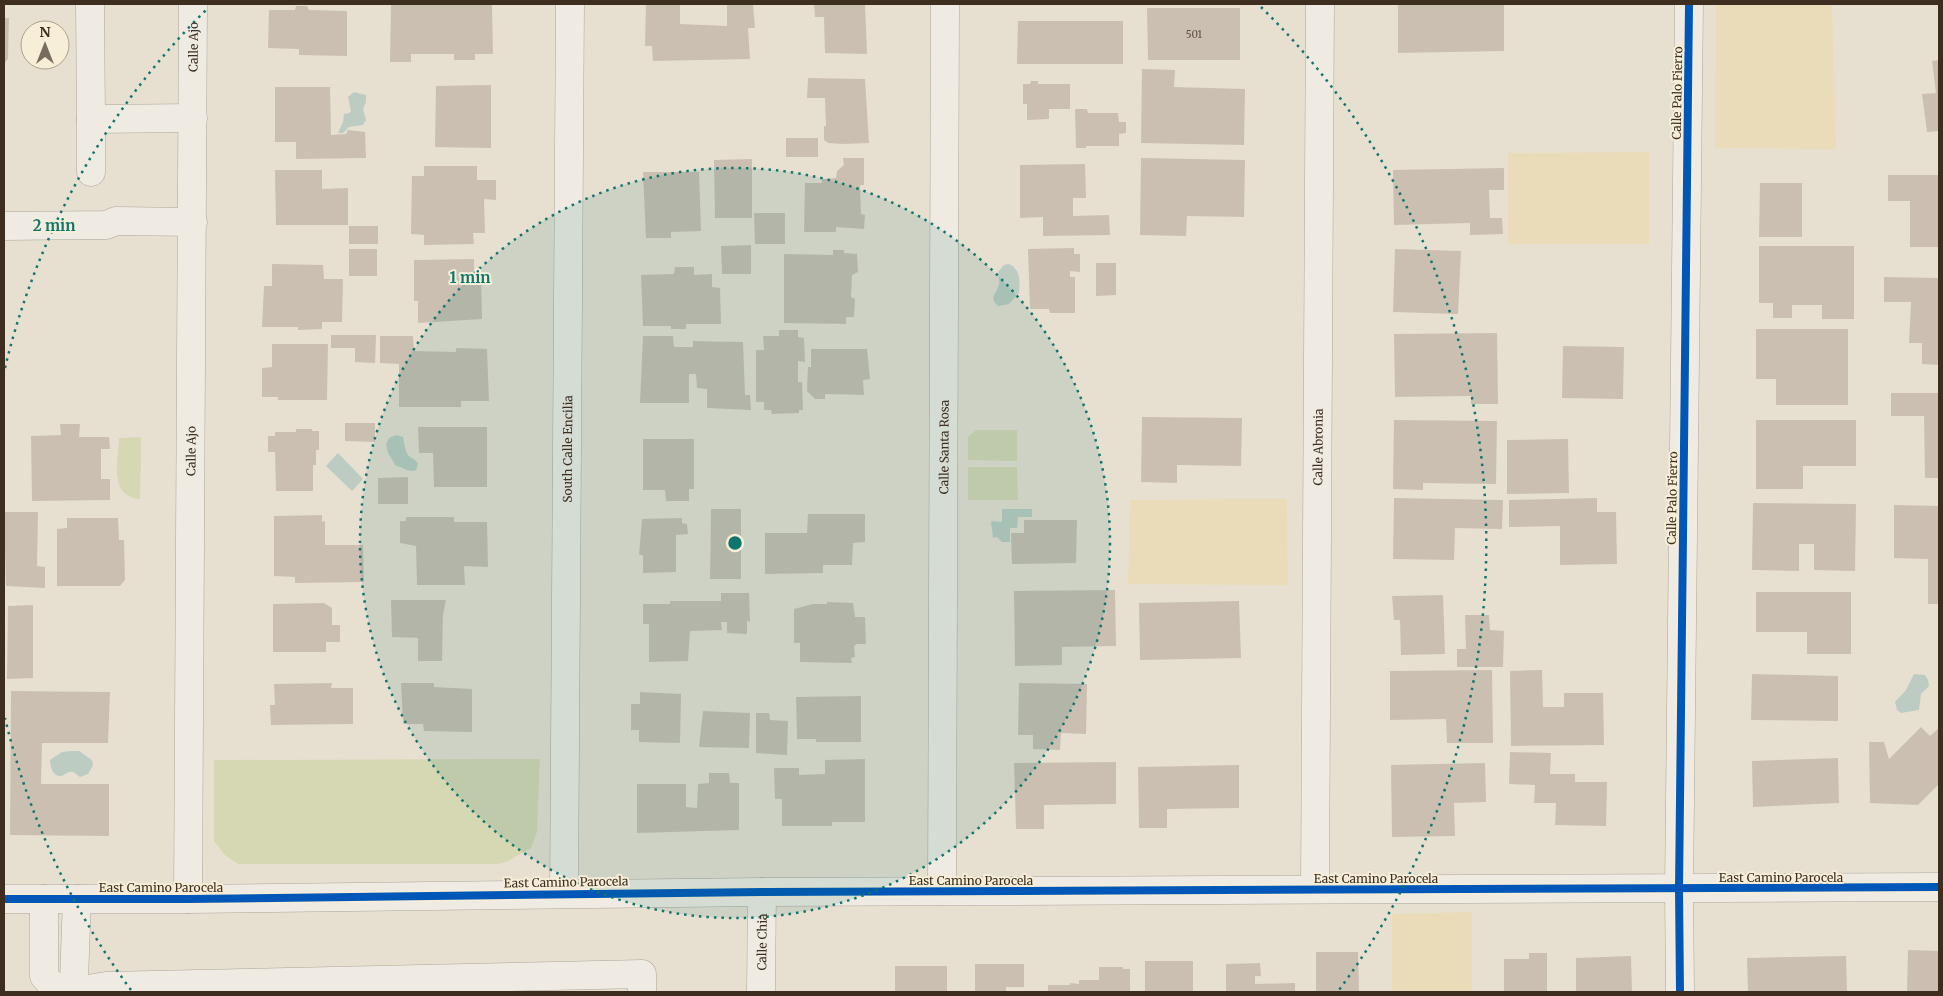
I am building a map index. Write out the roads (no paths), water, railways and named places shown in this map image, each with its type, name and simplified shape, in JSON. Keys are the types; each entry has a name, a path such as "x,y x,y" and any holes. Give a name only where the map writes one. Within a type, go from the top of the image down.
{"street":[{"path":"90,4 91,172"},
{"name":"Calle Ajo","path":"188,899 193,4"},
{"name":"South Calle Encilia","path":"564,894 570,4"},
{"name":"Calle Santa Rosa","path":"942,891 945,4"},
{"name":"Calle Abronia","path":"1315,889 1320,4"},
{"name":"Calle Palo Fierro","path":"1680,992 1679,889 1689,4"},
{"path":"91,119 193,118"},
{"path":"4,226 106,225 116,221 192,222"},
{"name":"East Camino Parocela","path":"4,899 188,899 762,892 1679,889 1939,886"},
{"name":"Calle Chia","path":"761,992 762,892"},
{"path":"44,899 44,976 60,992 74,979 77,899"},
{"path":"70,992 106,986 642,974 642,992"}]}
